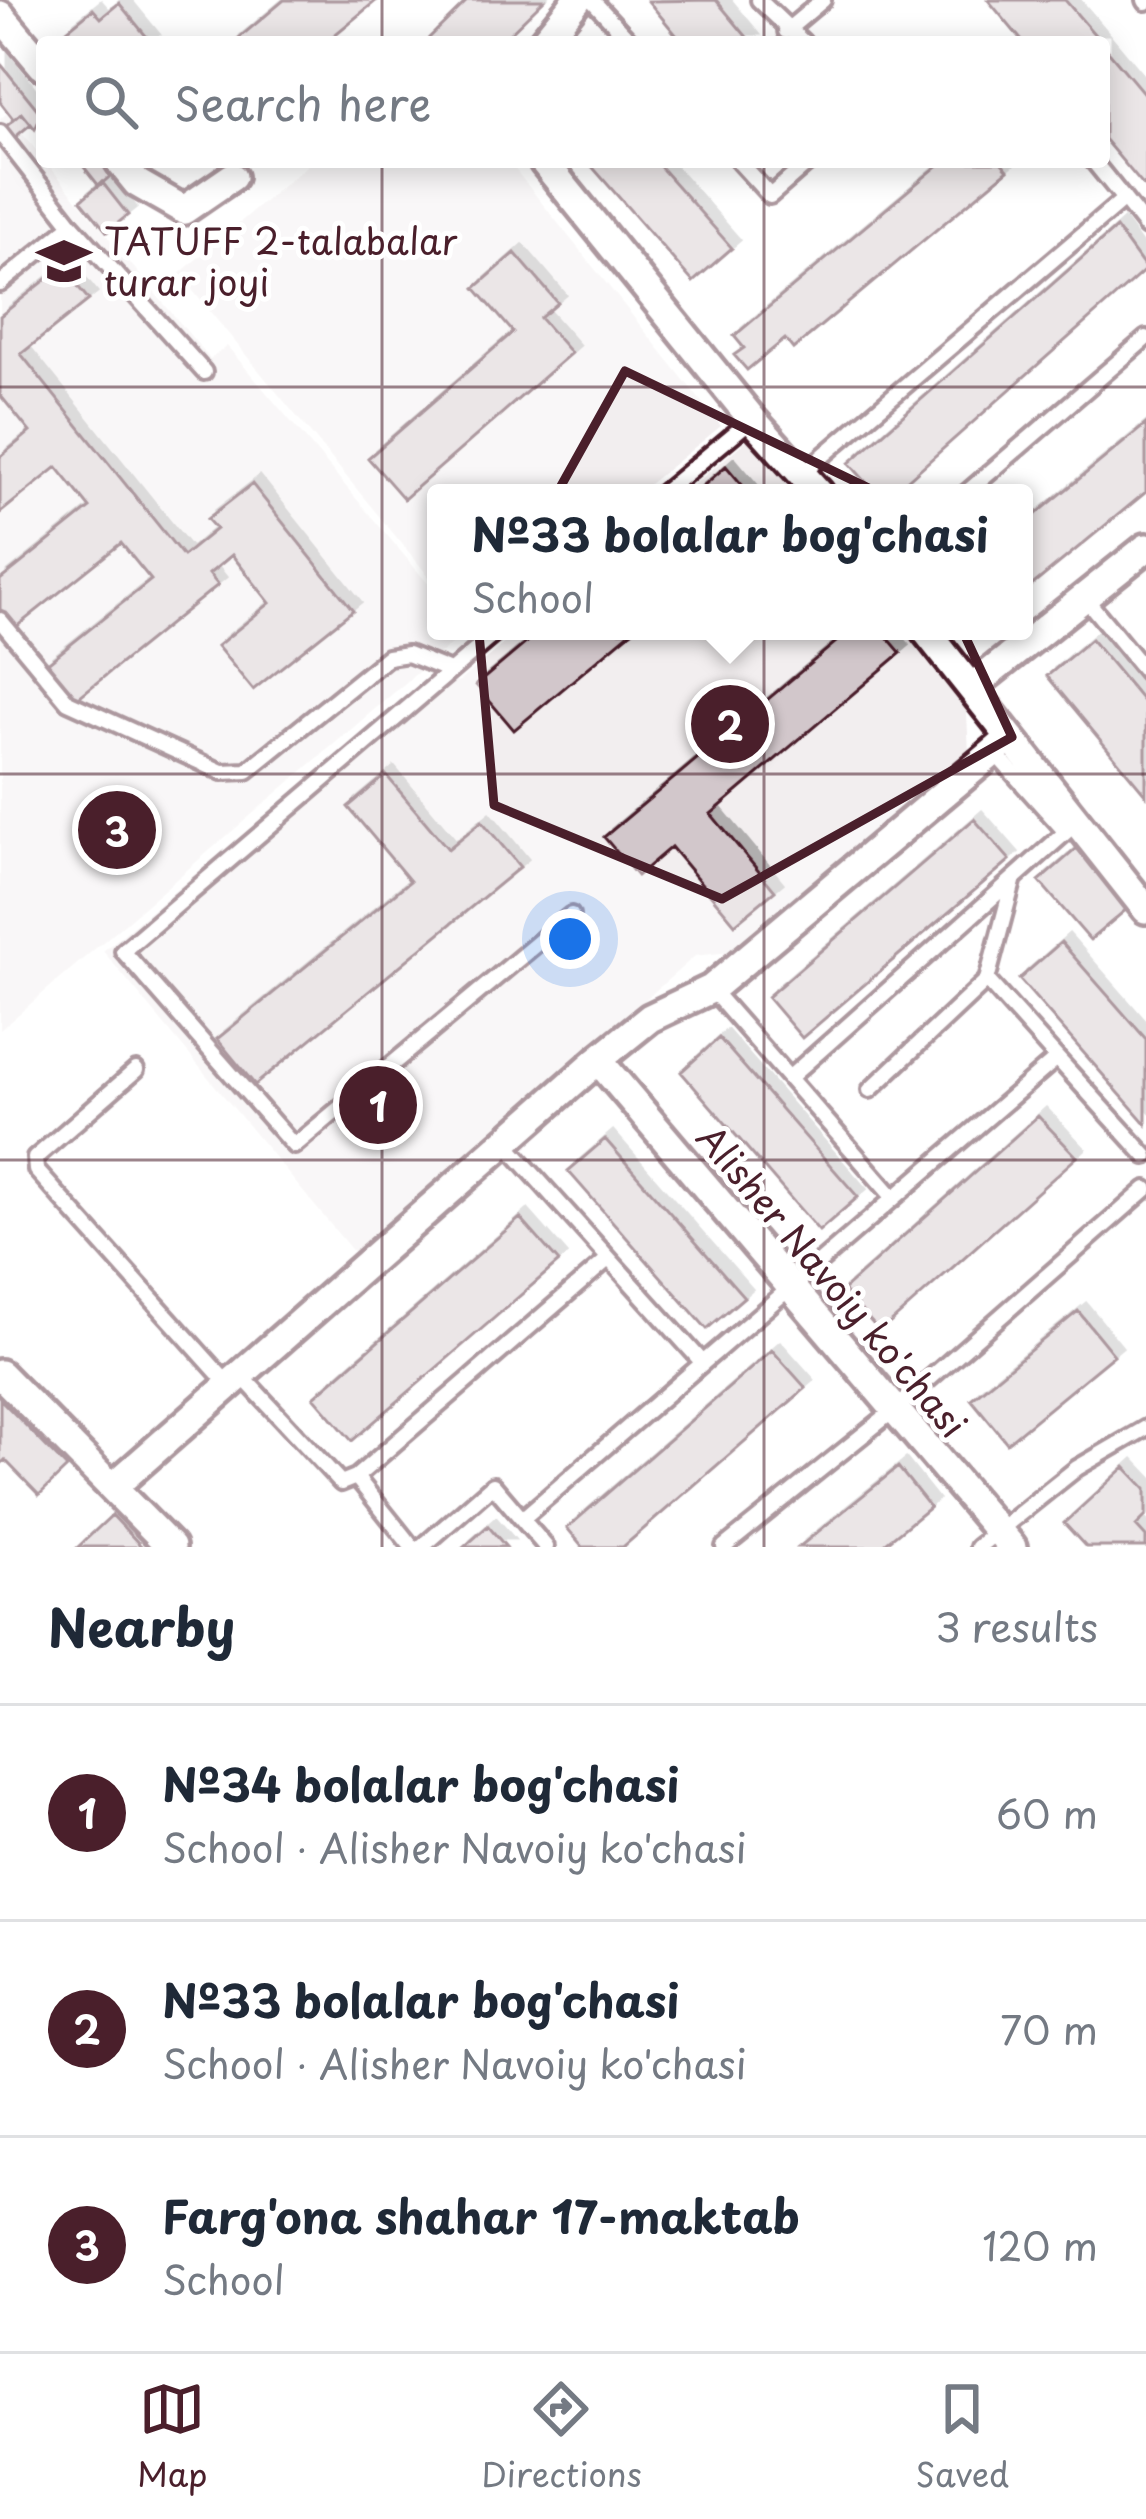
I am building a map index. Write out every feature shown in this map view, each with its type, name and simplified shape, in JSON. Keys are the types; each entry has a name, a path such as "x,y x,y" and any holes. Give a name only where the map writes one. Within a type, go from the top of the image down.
{"street":[{"path":"548,36 577,0"},
{"path":"0,12 36,57"},
{"path":"125,168 136,183 184,210 232,177"},
{"path":"549,168 752,418 812,483"},
{"path":"1033,639 1146,548"},
{"path":"933,640 972,688 1002,745 1146,909"},
{"path":"972,688 1032,640"},
{"path":"112,1487 598,1060 650,1018 711,989 1002,745"},
{"name":"Alisher Navoiy ko'chasi","path":"598,1060 793,1285 996,1541"},
{"path":"0,1374 171,1547"}],"lane":[{"path":"0,12 11,0"},
{"path":"592,0 625,36"},
{"path":"759,0 794,36"},
{"path":"786,31 823,0"},
{"path":"0,133 72,225 204,372"},
{"path":"745,168 770,196 801,168"},
{"path":"1099,168 1146,227"},
{"path":"812,483 1124,199"},
{"path":"0,284 72,225"},
{"path":"976,484 1146,338"},
{"path":"674,484 752,418"},
{"path":"1085,598 1146,672"},
{"path":"0,620 68,702 222,772 247,771 388,657 408,654 450,671"},
{"path":"487,640 124,951 294,1146 572,915"},
{"path":"789,1078 1066,832 1002,745"},
{"path":"870,1090 987,980 1014,878"},
{"path":"987,980 1146,1156"},
{"path":"711,989 894,1198"},
{"path":"522,1519 1057,1058"},
{"path":"136,1070 34,1158 36,1170 232,1378 341,1484 356,1477 608,1259"},
{"path":"505,1143 703,1363"},
{"path":"724,1547 894,1410 1146,1189"},
{"path":"996,1541 1077,1468 1146,1428"},
{"path":"356,1477 412,1547"},
{"path":"422,1547 493,1485 546,1547"}],"highlighted area":[{"path":"625,371 904,505 1012,737 722,899 494,805 479,633"}],"shaded area":[{"path":"6,114 36,150 36,168 51,168 210,359 227,346 427,582 427,640 455,640 0,1030 0,119"},
{"path":"304,168 514,168 721,426 649,484 427,484 427,574 179,274"},
{"path":"749,438 788,484 695,484"},
{"path":"508,640 919,640 966,696 969,752 729,952 695,956 355,1254 103,951 442,668 457,683"}],"building":[{"path":"284,0 377,0 333,36 241,36"},
{"path":"468,0 544,0 507,36 431,36"},
{"path":"716,0 746,36 677,36 648,1"},
{"path":"988,0 1065,0 1096,36 1018,36"},
{"path":"119,3 146,36 72,36 67,30 93,9 101,18"},
{"path":"1110,53 1146,96 1146,189 1110,146"},
{"path":"0,63 36,108 35,129 22,113 14,120 0,102"},
{"path":"22,113 31,124 13,139 4,128"},
{"path":"85,168 114,168 116,171 99,186"},
{"path":"593,168 661,168 732,248 693,282"},
{"path":"935,168 1008,170 793,349 785,339 747,370 734,355 744,348 734,336"},
{"path":"102,182 128,215 107,232 81,200"},
{"path":"1116,228 1146,269 903,484 868,484 849,463"},
{"path":"515,253 558,303 540,318 571,353 404,499 368,458 513,332 475,288"},
{"path":"62,267 89,300 21,354 183,556 216,529 207,519 252,484 353,610 253,690 217,646 270,603 232,555 209,574 218,585 74,701 45,665 151,580 121,543 15,628 0,609 0,580 90,508 57,467 0,513 0,457 30,432 0,395 0,316"},
{"path":"1146,424 1146,492 1033,585 1033,517"},
{"path":"726,466 741,484 705,484"},
{"path":"1091,639 1146,705 1146,795 1047,676"},
{"path":"529,640 621,640 514,730 476,685"},
{"path":"838,640 890,640 901,653 711,814 775,891 735,924 671,847 637,876 604,837"},
{"path":"386,775 448,849 482,821 520,867 255,1085 217,1039 410,881 348,807"},
{"path":"974,819 1010,860 802,1038 767,997"},
{"path":"1083,843 1134,903 1090,940 1039,881"},
{"path":"1061,942 1146,1039 1146,1124 1019,979"},
{"path":"719,1038 858,1197 819,1231 681,1072"},
{"path":"1038,1116 1077,1157 880,1332 843,1290"},
{"path":"605,1139 744,1297 707,1329 568,1171"},
{"path":"520,1218 559,1262 352,1441 314,1397"},
{"path":"1078,1311 1114,1355 1007,1443 971,1399"},
{"path":"772,1350 806,1388 623,1547 583,1547 567,1528"},
{"path":"0,1399 67,1468 39,1495 5,1460 0,1465"},
{"path":"898,1467 930,1507 881,1547 799,1547"},
{"path":"1125,1467 1146,1489 1146,1516 1136,1526 1146,1537 1146,1547 1086,1547 1064,1523"},
{"path":"112,1515 142,1547 78,1547"},
{"path":"488,1526 506,1547 464,1547"}],"place":[{"name":"TATUFF 2-talabalar turar joyi","path":"64,261"},
{"name":"№33 bolalar bog'chasi","path":"730,724"},
{"name":"Farg'ona shahar 17-maktab","path":"117,830"},
{"name":"№34 bolalar bog'chasi","path":"378,1105"}]}
